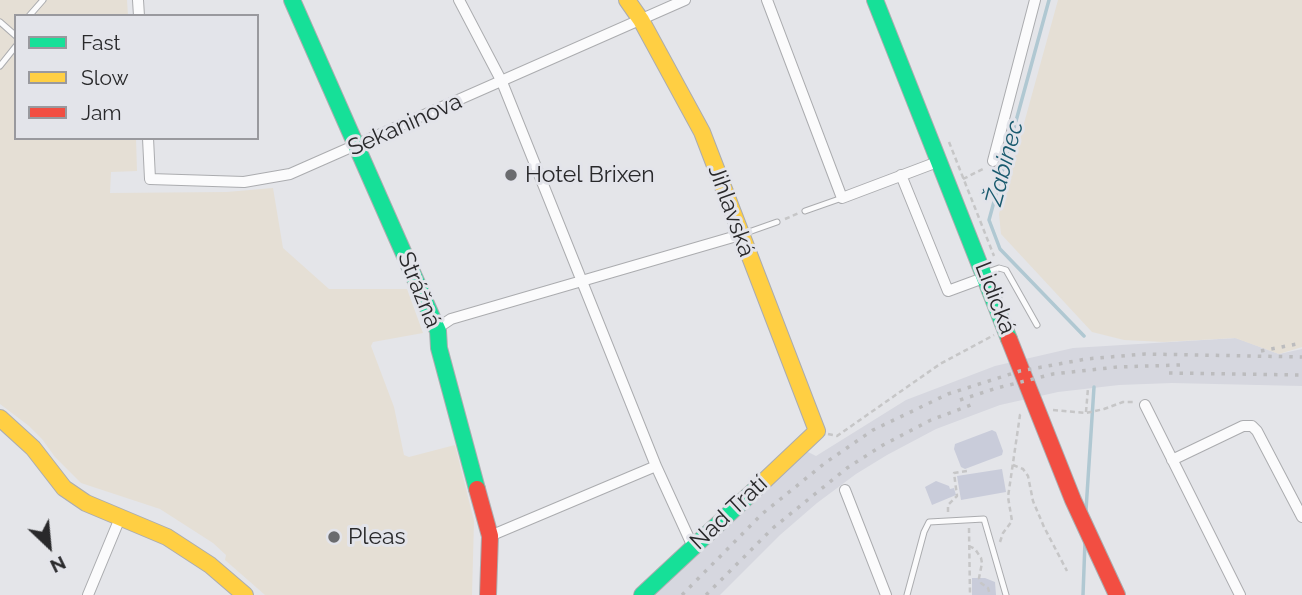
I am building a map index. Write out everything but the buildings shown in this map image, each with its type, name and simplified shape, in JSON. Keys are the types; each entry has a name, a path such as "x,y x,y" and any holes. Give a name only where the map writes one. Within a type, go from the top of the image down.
{"street":[{"name":"Strážná","path":"292,0 438,331 439,348 490,536 488,595"},
{"path":"459,0 502,82 656,466 693,547"},
{"name":"Jihlavská","path":"627,0 641,20 699,125 817,431"},
{"name":"Sekaninova","path":"148,140 150,179 244,182 290,174 685,0"},
{"path":"767,0 842,198 940,161"},
{"name":"Lidická","path":"875,0 1073,500 1117,595"},
{"path":"993,161 1035,0"},
{"path":"901,175 948,291 985,275"},
{"path":"438,331 442,324 451,319 740,235"},
{"path":"1144,405 1240,595"},
{"path":"0,418 33,448 64,488 86,503 167,537 210,565 245,595"},
{"path":"1172,460 1243,426 1252,426 1302,517"},
{"name":"Nad Tratí","path":"642,595 817,431"},
{"path":"490,536 656,466"},
{"path":"845,491 886,595"},
{"path":"88,595 120,518"}],"lane":[{"path":"31,14 43,0"},
{"path":"0,65 14,48"},
{"path":"805,211 842,198"},
{"path":"740,235 776,222"},
{"path":"985,275 999,268 1006,270 1037,325"},
{"path":"907,595 929,522 984,519 1006,595"}],"path":[{"path":"964,179 993,161"},
{"path":"776,222 805,211"},
{"path":"817,431 837,436 940,364 1007,329"},
{"path":"1086,413 1088,388"},
{"path":"1053,410 1086,413 1123,402 1144,405"},
{"path":"1000,544 1003,533 1012,521 1008,497 1020,415 1023,413"},
{"path":"1012,465 1023,469 1028,476 1033,501 1067,571"},
{"path":"948,521 948,505 957,496 954,473 967,471"},
{"path":"969,520 970,595"},
{"path":"969,547 975,549 981,558 979,579 988,588 990,595"}],"shaded area":[{"path":"0,0 127,0 128,14 14,14 14,140 136,140 137,171 111,172 110,193 227,192 273,188 283,248 329,289 407,289 423,333 373,342 371,346 394,407 404,455 409,457 455,445 474,521 472,595 265,595 225,560 226,555 213,543 160,509 81,483 29,426 0,404"},
{"path":"1058,0 1302,0 1302,347 1279,354 1235,338 1164,342 1124,340 1092,332 1001,234 999,214"},
{"path":"1236,338 1279,354 1302,349 1302,386 1172,383 1119,385 1058,392 1000,405 936,429 856,474 780,535 720,595 653,595 794,457 808,452 816,456 906,400 995,366 1073,348"},
{"path":"992,430 996,432 1002,455 965,469 961,467 954,449 955,444"},
{"path":"1002,469 1006,492 961,500 957,476"},
{"path":"936,481 949,486 950,489 954,488 956,495 932,505 925,487"},
{"path":"972,578 985,578 995,582 996,595 972,595"}],"waterway":[{"name":"Žabinec","path":"1049,0 989,220 1000,249 1084,336"},
{"name":"Žabinec","path":"1086,510 1094,387"},
{"name":"Žabinec","path":"1083,595 1085,542"}],"railway":[{"path":"1261,351 1302,343"},
{"path":"682,595 762,514 825,463 873,430 948,394 1020,371 1086,359 1145,354 1302,357"},
{"path":"960,400 1053,374 1117,367 1180,365"},
{"path":"1169,373 1302,375"},
{"path":"706,595 773,528 847,468 883,445 931,420 976,403"}],"traffic: fast":[{"path":"292,0 438,331 439,348 477,489"},
{"path":"875,0 1009,339"},
{"path":"642,595 762,483"}],"traffic: slow":[{"path":"627,0 641,20 702,132 817,431 762,483"},
{"path":"0,418 33,448 64,488 86,503 167,537 210,565 245,595"}],"traffic: jam":[{"path":"1009,339 1073,500 1117,595"},
{"path":"477,489 490,536 488,595"}],"place":[{"name":"Hotel Brixen","path":"511,175"},
{"name":"Pleas","path":"334,537"}]}
